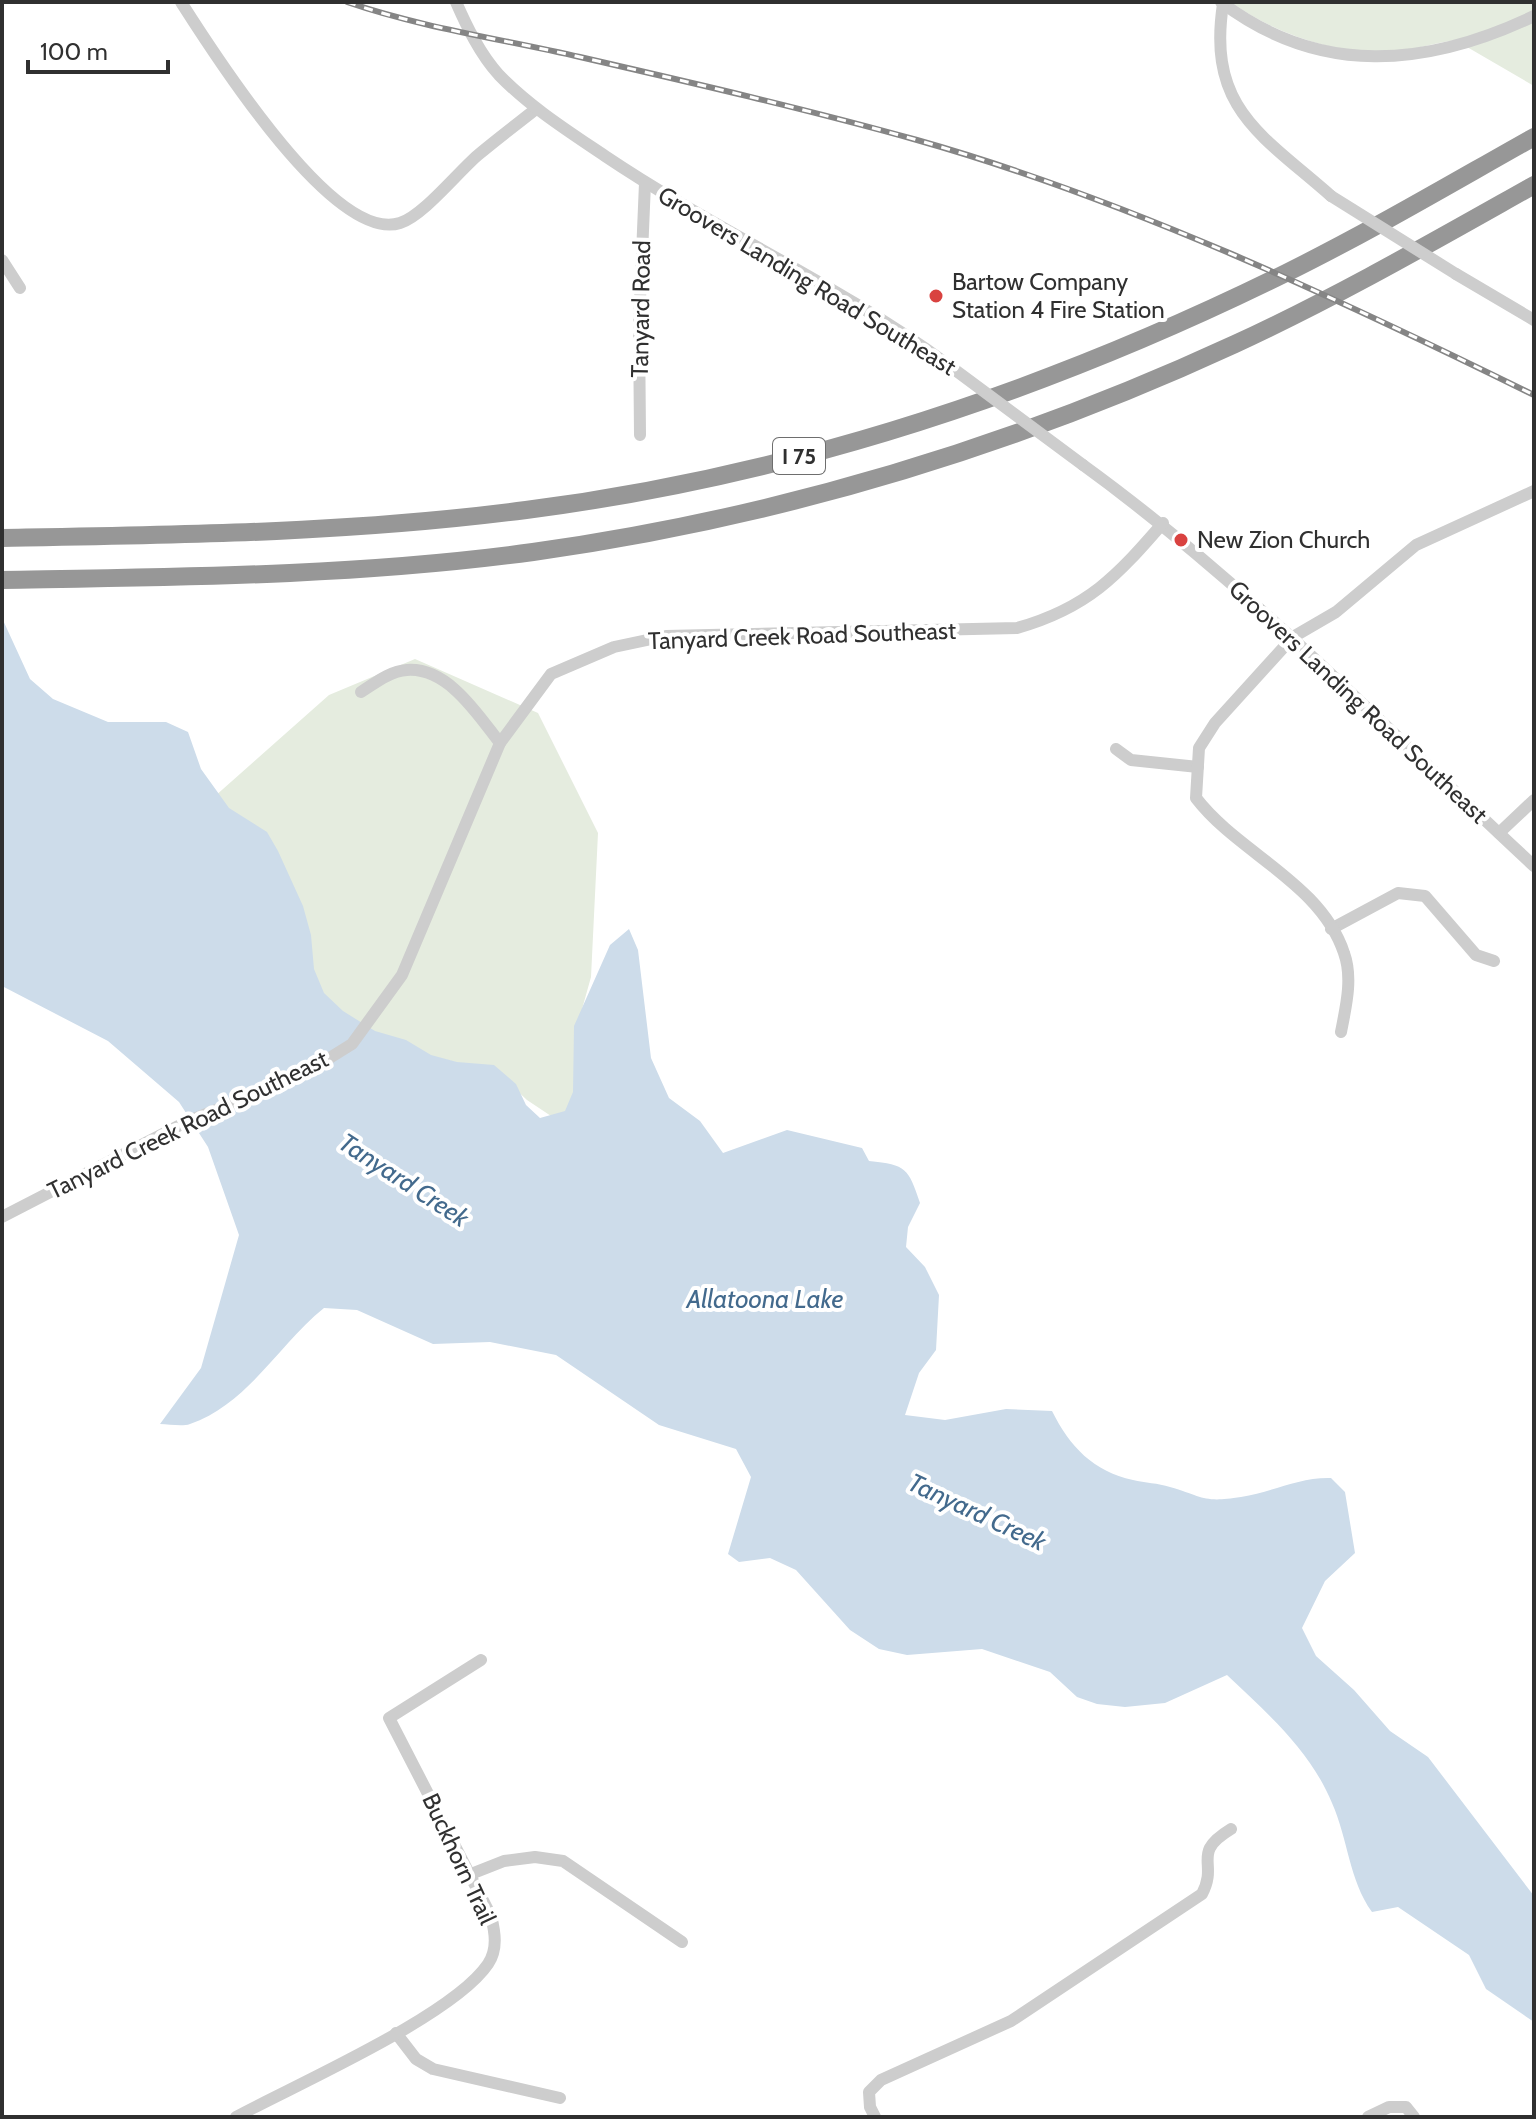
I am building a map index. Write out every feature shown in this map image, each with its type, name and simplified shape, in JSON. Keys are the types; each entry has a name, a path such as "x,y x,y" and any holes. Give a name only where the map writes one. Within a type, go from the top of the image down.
{"highway":[{"name":"I 75","path":"2,538 263,532 456,518 617,496 817,452 982,402 1173,326 1313,259 1534,137"},
{"name":"I 75","path":"2,580 314,571 461,560 608,540 779,505 955,455 1159,378 1302,312 1534,185"}],"street":[{"path":"181,2 277,140 357,217 382,226 403,223 481,152 536,109"},
{"name":"Groovers Landing Road Southeast","path":"456,2 470,34 497,73 536,109 645,183 907,336 1163,523 1293,637 1534,866"},
{"path":"1222,3 1263,28 1293,41 1322,50 1371,57 1419,55 1460,46 1534,16"},
{"path":"1222,3 1222,70 1241,116 1331,196 1534,320"},
{"name":"Tanyard Road","path":"640,435 639,325 645,183"},
{"path":"2,260 20,288"},
{"path":"1341,1032 1349,993 1344,953 1331,929 1303,893 1210,817 1196,798 1199,748 1215,723 1293,637 1336,612 1416,545 1534,491"},
{"name":"Tanyard Creek Road Southeast","path":"2,1217 186,1122 299,1077 352,1044 402,975 500,743 551,674 614,647 666,636 1017,628 1053,618 1084,602 1115,578 1163,523"},
{"path":"361,692 390,674 405,669 419,671 440,679 466,700 500,743"},
{"path":"1116,749 1131,760 1198,767"},
{"path":"1499,833 1534,800"},
{"path":"1331,929 1398,893 1425,896 1442,911 1476,955 1494,961"},
{"name":"Buckhorn Trail","path":"236,2117 439,2008 490,1961 494,1928 471,1874 389,1718 481,1660"},
{"path":"875,2117 869,2092 881,2080 1011,2021 1202,1894 1209,1881 1207,1851 1213,1841 1231,1829"},
{"path":"471,1874 504,1861 535,1857 563,1861 682,1942"},
{"path":"396,2033 416,2059 433,2069 560,2098"},
{"path":"1368,2117 1389,2107 1406,2107 1414,2117"}],"shaded area":[{"path":"1231,2 1534,2 1534,86 1455,40 1400,51 1357,51 1290,34"},
{"path":"415,659 538,713 598,833 591,977 577,1027 581,1092 563,1124 527,1100 498,1073 385,1044 324,1011 214,797 329,695"}],"water":[{"name":"Allatoona Lake","path":"2,618 30,679 53,699 108,722 166,722 188,732 201,769 229,808 267,832 278,851 303,906 311,935 314,969 324,993 343,1011 375,1031 406,1040 431,1055 457,1062 494,1065 516,1084 526,1105 540,1118 565,1111 573,1092 574,1026 610,945 629,929 638,950 651,1058 669,1098 700,1121 723,1153 787,1130 862,1148 869,1161 891,1164 904,1170 920,1203 908,1227 906,1247 925,1267 939,1295 936,1350 919,1373 905,1415 945,1420 1006,1409 1052,1411 1075,1446 1095,1464 1119,1476 1211,1499 1253,1495 1308,1480 1331,1478 1345,1492 1355,1553 1325,1581 1302,1628 1316,1656 1354,1690 1390,1731 1428,1757 1534,1896 1534,2022 1486,1989 1469,1955 1398,1907 1372,1912 1358,1887 1332,1803 1312,1766 1287,1734 1227,1675 1165,1703 1125,1707 1097,1704 1077,1697 1050,1672 982,1649 907,1655 879,1649 850,1630 796,1570 770,1558 739,1562 728,1554 751,1477 736,1449 659,1425 556,1355 490,1342 433,1344 357,1310 324,1308 246,1388 211,1415 190,1424 160,1424 201,1368 239,1235 208,1147 179,1102 108,1041 2,986"}],"railway":[{"path":"347,2 434,26 791,107 996,164 1153,221 1231,254 1385,323 1534,395"}],"place":[{"name":"Bartow Company Station 4 Fire Station","path":"936,296"},
{"name":"New Zion Church","path":"1181,540"}],"water label":[{"name":"Tanyard Creek","path":"404,1180"},
{"name":"Tanyard Creek","path":"977,1512"}]}
